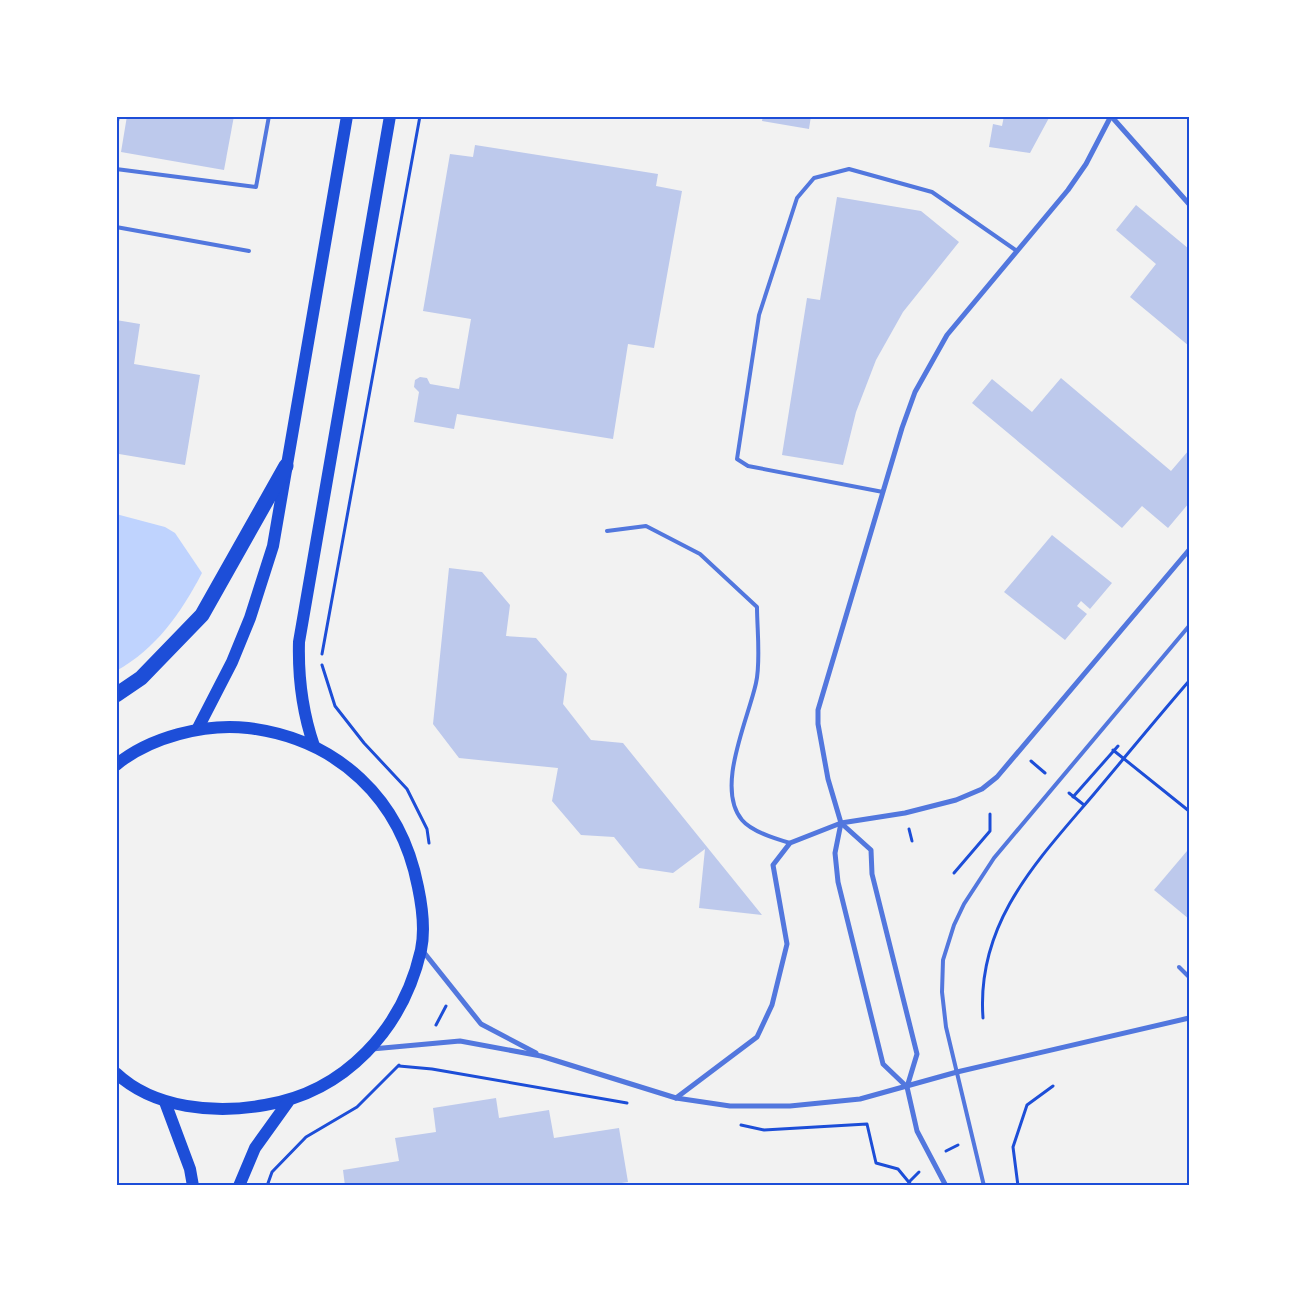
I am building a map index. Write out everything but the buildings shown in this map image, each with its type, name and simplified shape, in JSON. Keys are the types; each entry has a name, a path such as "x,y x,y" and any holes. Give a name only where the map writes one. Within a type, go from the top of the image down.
{"highway":[{"path":"116,695 141,678 202,615 286,466"}],"main road":[{"path":"198,728 232,662 250,618 273,546 347,116"},
{"path":"314,746 300,696 298,674 299,642 390,116"},
{"path":"116,765 153,744 198,728 231,726 261,730 290,737 314,746 344,763 369,786 402,832 413,861 421,903 421,949 404,997 392,1022 372,1049 338,1078 314,1092 288,1102 240,1110 165,1102 116,1074"},
{"path":"165,1102 190,1169 193,1186"},
{"path":"238,1186 256,1148 288,1102"}],"street":[{"path":"946,1186 917,1131 906,1087 882,1064 838,882 835,853 841,823 828,779 818,724 818,710 915,392 932,359 952,328 1068,190 1086,164 1111,116 1189,204"},
{"path":"676,1098 756,1037 772,1005 787,944 773,866 790,843 841,823 905,813 956,800 982,790 997,777 1189,550"},
{"path":"841,823 870,850 872,874 918,1054 906,1087"},
{"path":"421,949 481,1024 540,1056"},
{"path":"372,1049 460,1040 540,1056 676,1098 730,1106 790,1106 860,1099 957,1072 1189,1018"}],"lane":[{"path":"116,127 118,116"},
{"path":"116,169 256,187 269,116"},
{"path":"883,492 748,466 737,459 759,315 796,198 814,178 850,169 932,192 1016,251"},
{"path":"116,227 249,251"},
{"path":"606,531 646,526 700,554 758,607 757,681 731,774 733,801 742,821 769,837 790,843"},
{"path":"984,1186 946,1027 942,992 943,960 954,925 964,904 994,858 1189,626"},
{"path":"1179,966 1189,976"}],"path":[{"path":"420,116 321,661 335,706 364,742 407,789 427,829 430,848"},
{"path":"983,1018 982,998 987,958 995,933 1008,904 1052,843 1189,680"},
{"path":"1073,797 1118,746"},
{"path":"1113,750 1189,811"},
{"path":"954,872 990,831 990,814"},
{"path":"267,1186 272,1172 306,1137 357,1108 398,1066 427,1042 454,992"},
{"path":"1018,1184 1013,1147 1027,1105 1053,1086"}],"water":[{"path":"116,514 165,527 175,533 202,573 166,629 143,652 116,671"}]}
